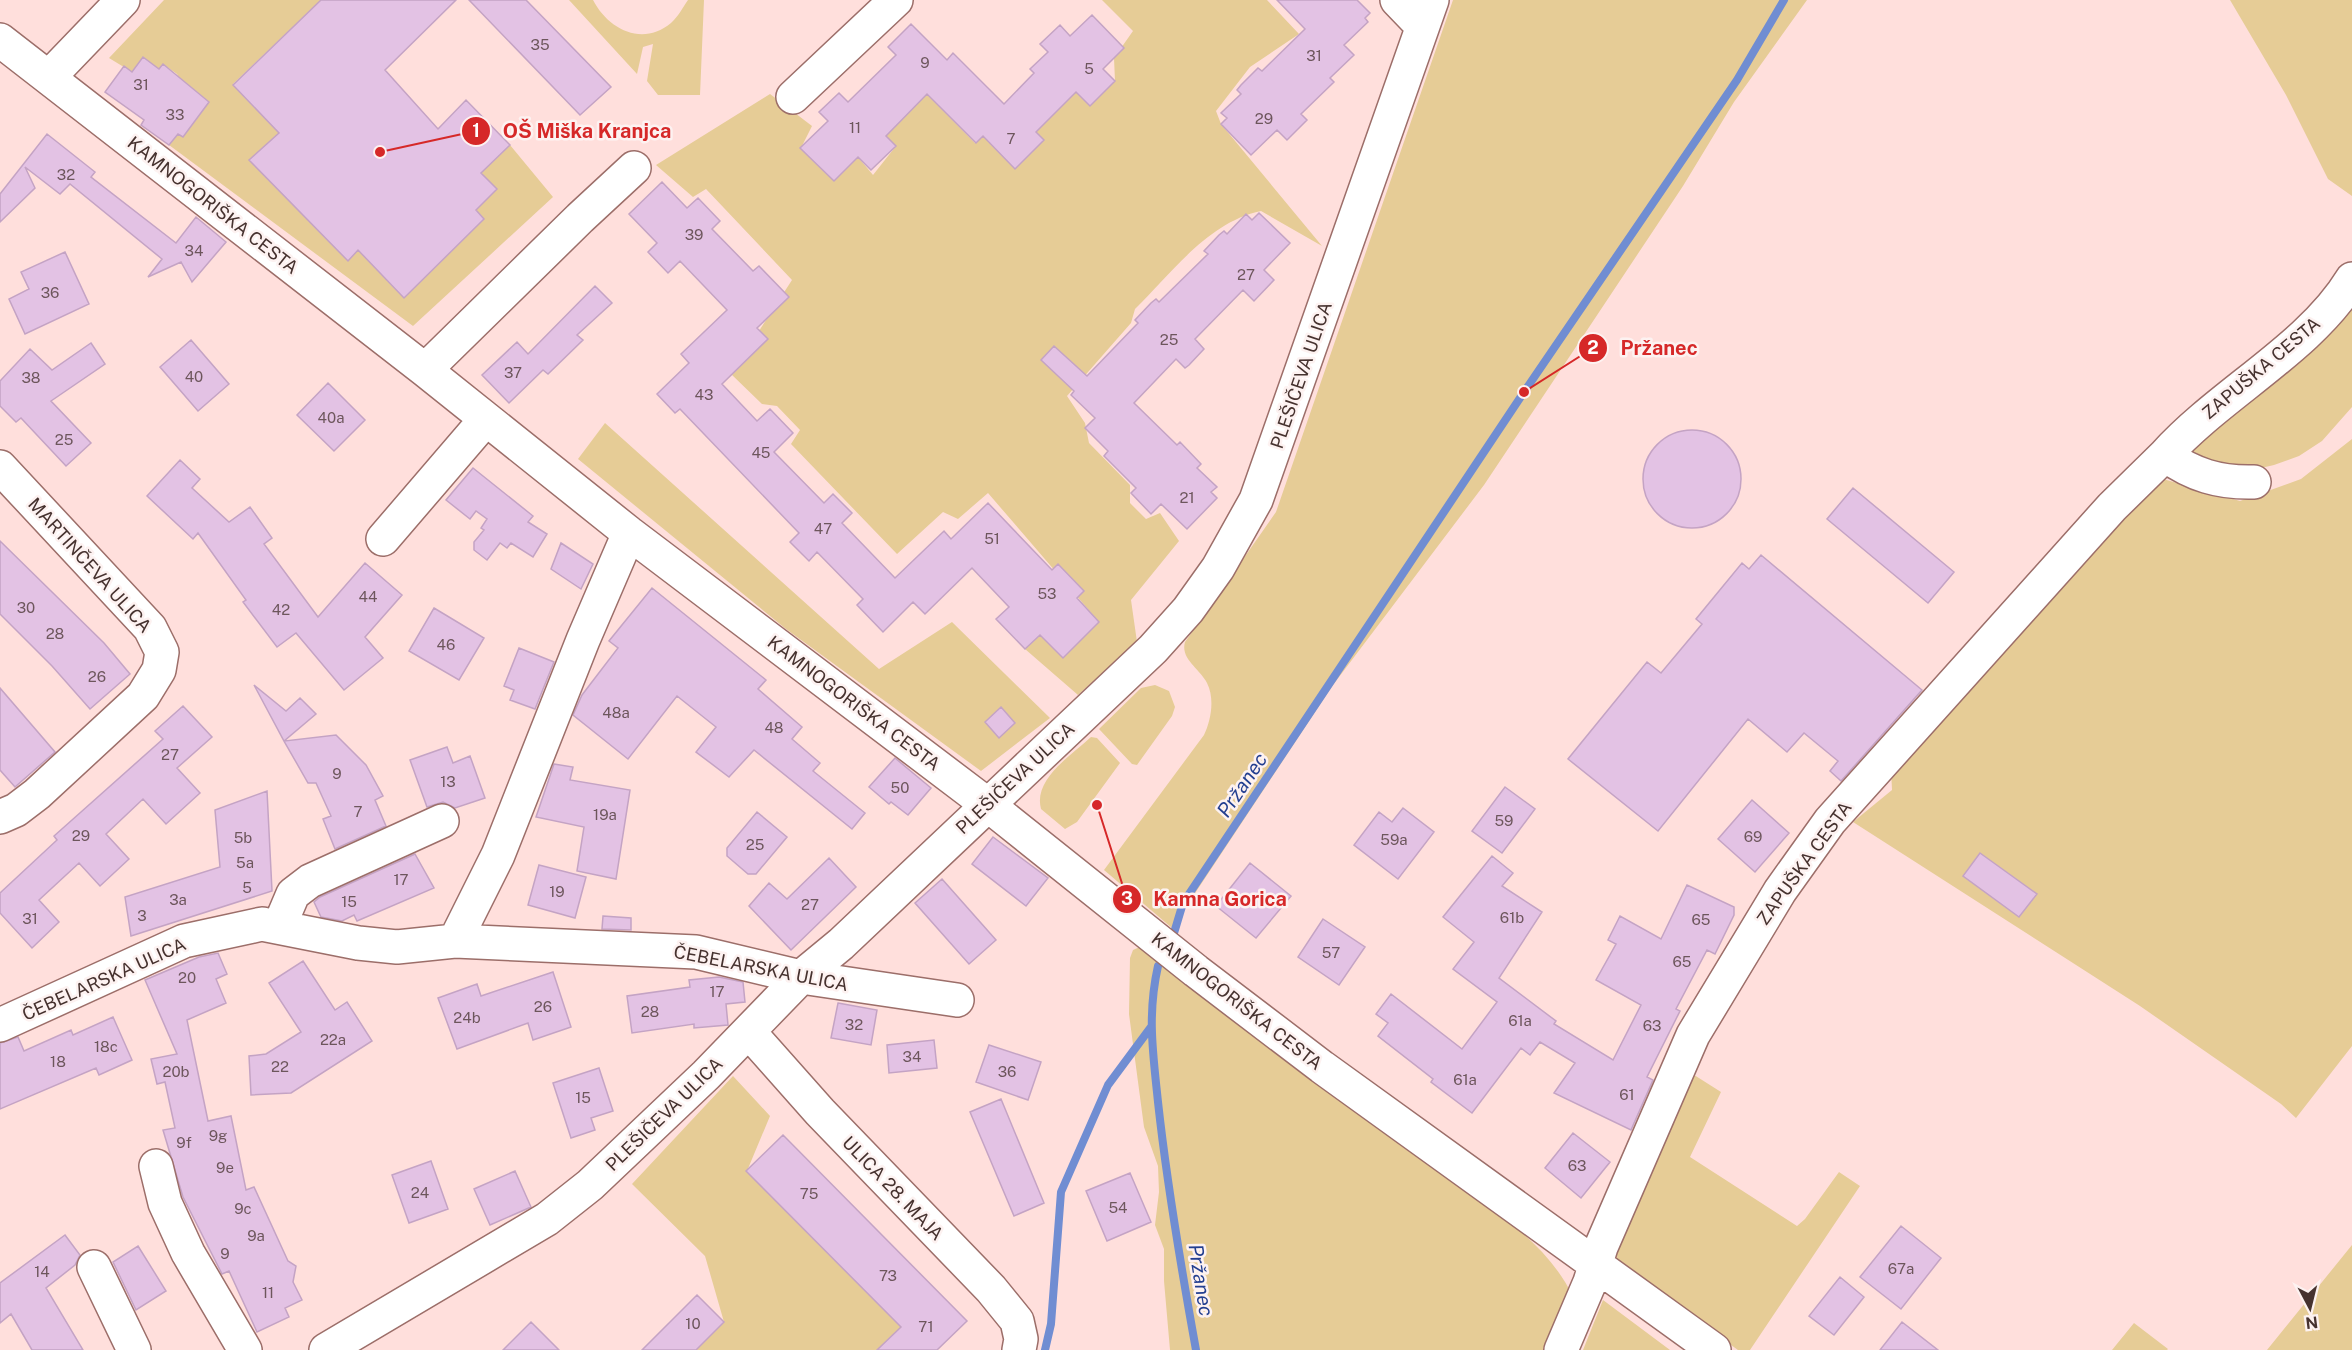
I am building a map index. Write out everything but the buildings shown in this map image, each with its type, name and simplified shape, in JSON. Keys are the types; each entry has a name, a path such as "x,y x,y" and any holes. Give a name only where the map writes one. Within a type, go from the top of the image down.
{"street":[{"path":"49,77 123,0"},
{"path":"793,97 896,0"},
{"path":"1397,0 1427,13"},
{"name":"PLEŠIČEVA ULICA","path":"326,1350 547,1219 590,1185 749,1032 801,977 841,944 1153,649 1188,610 1218,568 1256,500 1427,13"},
{"name":"KAMNOGORIŠKA CESTA","path":"0,40 425,370 629,533 988,805 1196,971 1323,1067 1714,1350"},
{"path":"425,370 634,168"},
{"name":"ZAPUŠKA CESTA","path":"1561,1350 1595,1264 1693,1035 1780,891 1830,821 2112,507 2187,430 2315,325 2352,279"},
{"path":"383,539 486,419"},
{"path":"2165,455 2205,477 2235,483 2254,482"},
{"name":"MARTINČEVA ULICA","path":"0,467 150,628 162,652 159,670 143,696 37,794 16,810 0,817"},
{"path":"455,940 498,855 583,640 629,533"},
{"path":"279,927 294,894 310,881 442,821"},
{"name":"ČEBELARSKA ULICA","path":"0,1025 184,941 262,924 358,943 397,947 455,940 696,952 801,977 957,1000"},
{"name":"ULICA 28. MAJA","path":"749,1032 820,1112 991,1289 1017,1321 1021,1339 1019,1350"},
{"path":"156,1166 165,1203 188,1253 245,1350"},
{"path":"94,1267 134,1350"}],"shaded area":[{"path":"164,0 321,0 233,84 279,133 249,160 348,261 358,250 404,298 484,219 476,210 481,173 510,145 553,197 413,326 169,145 178,134 183,137 205,107 189,95 177,74 163,64 159,69 132,72 109,58"},
{"path":"569,0 593,0 607,19 617,26 638,34 649,34 671,23 688,0 704,0 700,95 658,95 647,81 653,44 643,47 637,74"},
{"path":"1102,0 1267,0 1299,34 1250,67 1216,111 1221,124 1322,246 1261,211 1224,226 1192,251 1135,309 1131,323 1067,396 1085,423 1089,443 1130,485 1130,503 1146,519 1160,513 1179,541 1131,600 1137,642 1078,695 1025,649 1040,635 1063,657 1099,622 988,493 958,519 943,512 897,554 791,444 800,430 777,406 762,404 731,374 792,280 706,189 693,197 656,165 770,94 812,126 801,148 834,181 858,157 873,175 896,146 885,136 927,94 975,143 983,136 1015,168 1036,132 1076,92 1090,106 1115,81 1114,58 1133,31"},
{"path":"1453,0 1807,0 1734,102 1683,186 1484,485 1333,685 1172,928 1104,870 1204,735 1210,716 1211,696 1204,678 1185,654 1185,642 1276,512"},
{"path":"2230,0 2352,0 2352,196 2328,179 2286,95"},
{"path":"2352,291 2352,407 2322,441 2299,456 2248,471 2188,454"},
{"path":"605,423 879,669 952,622 1050,718 981,771 786,629 578,459"},
{"path":"2352,439 2352,1046 2296,1118 2281,1104 2140,1006 1853,822 1892,790 1891,769 2060,575 2163,479 2240,501 2301,479"},
{"path":"1155,685 1169,691 1175,707 1172,716 1137,765 1132,764 1099,729 1141,688"},
{"path":"1091,737 1097,738 1120,763 1077,822 1065,829 1041,809 1040,798 1048,778 1064,760"},
{"path":"1142,946 1473,1192 1529,1239 1554,1266 1573,1297 1553,1350 1170,1350 1164,1281 1164,1249 1155,1225 1159,1192 1158,1166 1144,1127 1129,1014 1130,958 1133,950"},
{"path":"1691,1073 1721,1092 1690,1157 1797,1226 1805,1219 1839,1172 1860,1186 1750,1350 1738,1350 1624,1268 1617,1260 1615,1249"},
{"path":"733,1076 770,1116 747,1171 901,1327 877,1350 696,1350 724,1322 705,1256 632,1184"},
{"path":"2352,1245 2352,1350 2267,1350"},
{"path":"1603,1300 1670,1350 1583,1350"},
{"path":"2134,1323 2168,1349 2112,1350"}],"waterway":[{"name":"Pržanec","path":"1174,933 1183,903 1524,392 1737,80 1784,0"},
{"name":"Pržanec","path":"1158,966 1152,1018 1154,1067 1170,1195 1196,1350"},
{"path":"1045,1350 1051,1324 1061,1192 1108,1085 1151,1027"}],"place":[{"name":"OŠ Miška Kranjca","path":"380,152"},
{"name":"Pržanec","path":"1524,392"},
{"name":"Kamna Gorica","path":"1097,805"}]}
